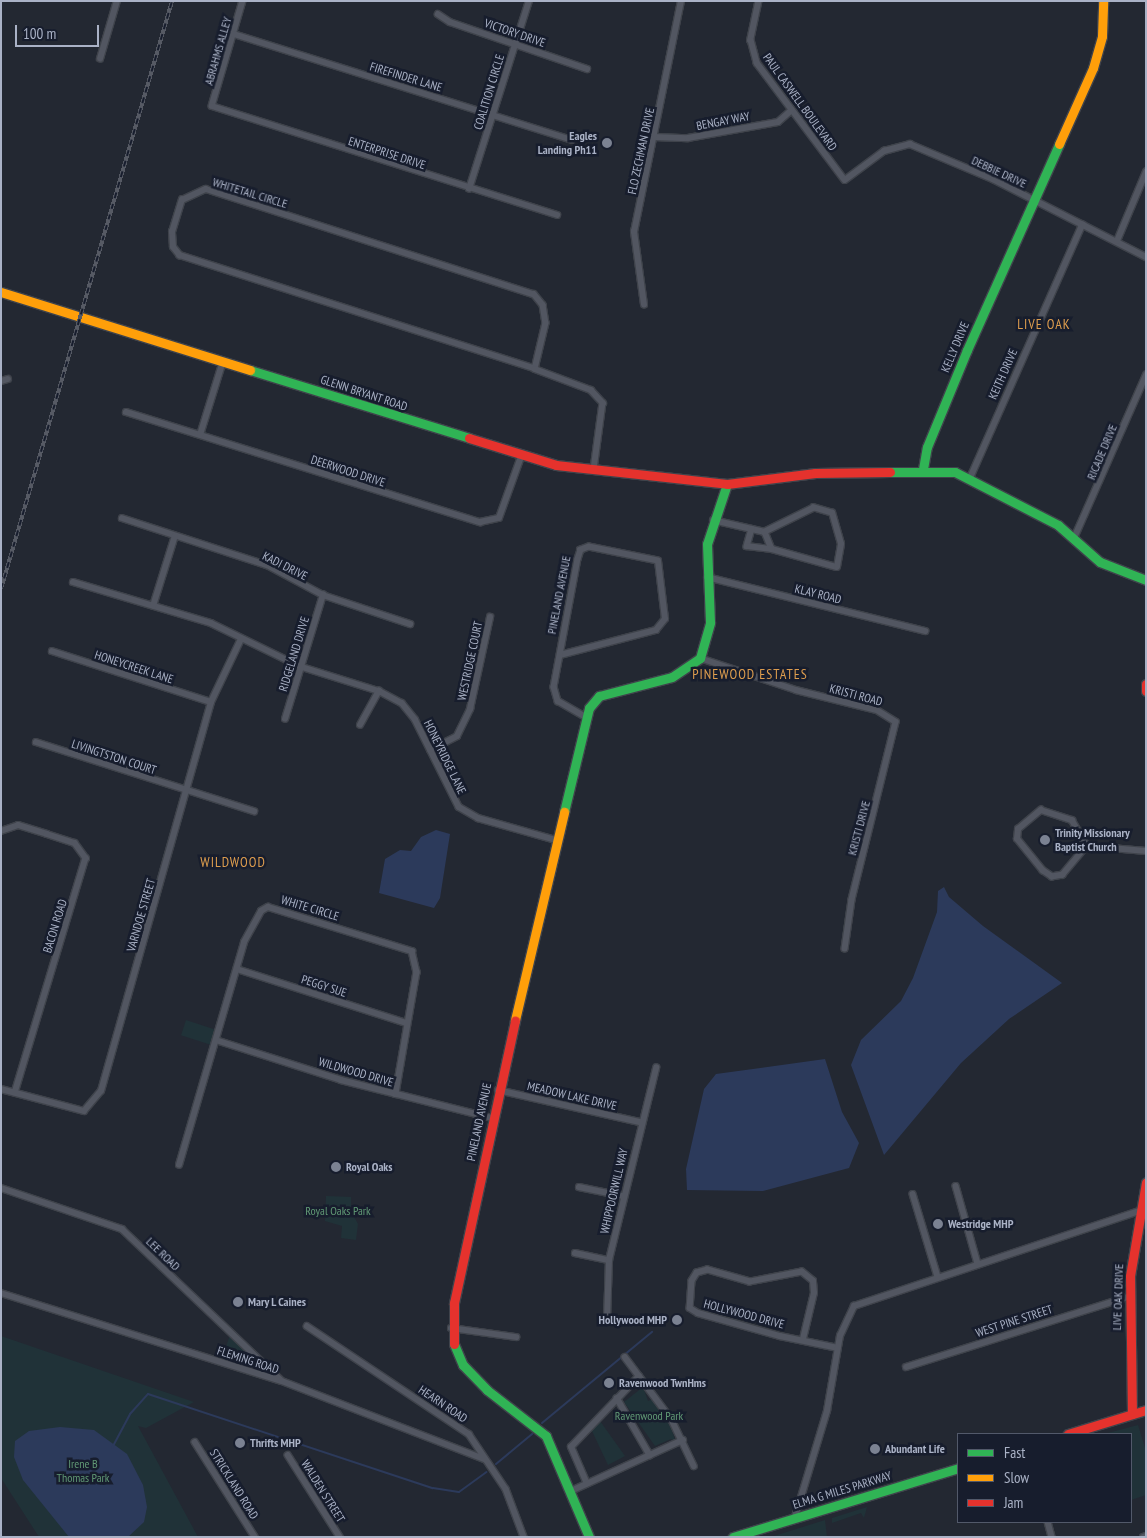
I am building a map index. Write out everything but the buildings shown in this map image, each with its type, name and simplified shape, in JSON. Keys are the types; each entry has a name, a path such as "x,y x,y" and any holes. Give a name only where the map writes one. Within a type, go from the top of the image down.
{"street":[{"path":"100,59 117,1"},
{"name":"ABRAHMS ALLEY","path":"212,106 243,1"},
{"name":"COALITION CIRCLE","path":"469,189 514,43 529,1"},
{"name":"FLO ZECHMAN DRIVE","path":"644,306 634,232 682,1"},
{"name":"PAUL CASWELL BOULEVARD","path":"759,1 752,52 792,110 845,180"},
{"name":"KELLY DRIVE","path":"923,469 927,447 1033,199 1093,68 1102,36 1103,1"},
{"name":"VICTORY DRIVE","path":"438,14 450,22 587,69"},
{"name":"FIREFINDER LANE","path":"234,34 572,140"},
{"name":"ENTERPRISE DRIVE","path":"212,106 469,189 557,215"},
{"name":"BENGAY WAY","path":"654,137 688,138 778,122 792,110"},
{"name":"DEBBIE DRIVE","path":"845,180 884,151 910,144 1033,199 1146,257"},
{"path":"1117,241 1146,172"},
{"name":"WHITETAIL CIRCLE","path":"535,369 546,323 543,305 520,287 206,189 182,200 172,232 173,246 180,256 535,369 591,390 603,403 594,470"},
{"name":"KEITH DRIVE","path":"970,478 1082,225"},
{"name":"GLENN BRYANT ROAD","path":"1,292 522,454 594,470 727,484"},
{"path":"200,435 223,361"},
{"name":"RICADE DRIVE","path":"1074,536 1146,375"},
{"path":"1,381 8,379"},
{"name":"DEERWOOD DRIVE","path":"126,412 480,522 499,518 522,454"},
{"path":"700,658 708,639 707,544 713,520 727,484 815,473 923,469 970,478 1074,536 1089,556 1146,580"},
{"path":"713,520 752,529 765,532 814,508 832,514 841,544 837,567 772,549 747,546 752,529"},
{"name":"KADI DRIVE","path":"122,518 267,565 323,595 410,624"},
{"path":"765,532 772,549"},
{"path":"153,606 175,536"},
{"name":"PINELAND AVENUE","path":"560,655 656,630 664,619 658,561 589,547 581,550 560,655 555,694 558,701 587,718"},
{"name":"KLAY ROAD","path":"707,577 925,631"},
{"path":"73,582 211,623 300,666"},
{"name":"RIDGELAND DRIVE","path":"285,719 323,595"},
{"name":"WESTRIDGE COURT","path":"430,750 457,736 470,709 490,617"},
{"name":"VARNDOE STREET","path":"1,1089 84,1111 97,1098 211,702 241,639"},
{"name":"HONEYCREEK LANE","path":"52,651 211,702"},
{"name":"KRISTI ROAD","path":"700,658 891,716"},
{"name":"PINELAND AVENUE","path":"589,1537 546,1436 474,1380 456,1351 451,1328 498,1090 556,840 587,718 598,696 665,679 700,658"},
{"name":"HONEYRIDGE LANE","path":"300,666 379,691 402,704 430,750 459,807 478,818 556,840"},
{"path":"1146,684 1146,691"},
{"path":"360,725 379,691"},
{"name":"KRISTI DRIVE","path":"845,948 854,891 897,727 891,716"},
{"name":"LIVINGTSTON COURT","path":"36,742 254,811"},
{"path":"1041,810 1057,812 1072,820 1087,846 1063,875 1052,877 1025,853 1017,839 1018,829 1041,810"},
{"name":"BACON ROAD","path":"1,831 18,825 47,834 75,843 86,858 15,1094"},
{"path":"1087,846 1146,850"},
{"name":"WHITE CIRCLE","path":"179,1165 237,969 254,921 268,907 395,944 412,951 418,962 406,1023 396,1094"},
{"name":"PEGGY SUE","path":"237,969 406,1023"},
{"name":"WILDWOOD DRIVE","path":"216,1040 396,1094 492,1118"},
{"name":"WHIPPOORWILL WAY","path":"607,1320 609,1260 640,1122 656,1068"},
{"name":"MEADOW LAKE DRIVE","path":"498,1090 640,1122"},
{"name":"LIVE OAK DRIVE","path":"1132,1414 1128,1297 1146,1182"},
{"path":"956,1186 978,1264"},
{"path":"579,1187 623,1196"},
{"name":"LEE ROAD","path":"1,1188 122,1230 282,1381"},
{"path":"913,1194 938,1277"},
{"path":"795,1517 827,1412 838,1348 854,1306 1140,1212"},
{"path":"575,1253 609,1260"},
{"name":"HOLLYWOOD DRIVE","path":"802,1339 814,1293 813,1281 802,1272 750,1282 708,1270 698,1272 692,1281 690,1308 698,1313 802,1339 838,1348"},
{"name":"FLEMING ROAD","path":"1,1293 282,1381 484,1459"},
{"name":"WEST PINE STREET","path":"906,1367 1128,1297"},
{"name":"HEARN ROAD","path":"308,1326 469,1434 484,1459 506,1489 524,1537"},
{"path":"451,1328 516,1337"},
{"path":"625,1357 683,1440 694,1466"},
{"path":"587,1484 572,1447 639,1376"},
{"path":"617,1398 650,1455"},
{"path":"1071,1433 1146,1410"},
{"path":"571,1491 683,1440"},
{"name":"STRICKLAND ROAD","path":"195,1442 256,1537"},
{"name":"WALDEN STREET","path":"288,1455 340,1537"},
{"name":"ELMA G MILES PARKWAY","path":"733,1537 957,1468"},
{"path":"1048,1523 1052,1537"}],"green space":[{"path":"186,1020 216,1030 211,1045 181,1035"},
{"name":"Royal Oaks Park","path":"326,1196 351,1197 351,1211 358,1224 356,1240 341,1238 342,1226 325,1221"},
{"path":"231,1332 275,1375 273,1378 221,1362"},
{"name":"Irene B Thomas Park","path":"1,1336 194,1402 146,1428 138,1426 198,1537 39,1537 1,1478"},
{"name":"Ravenwood Park","path":"643,1387 648,1401 653,1399 669,1423 676,1442 671,1439 655,1446 624,1402"},
{"path":"600,1421 625,1456 608,1465 591,1429"},
{"path":"1138,1425 1146,1451 1146,1495 1132,1500 1132,1433 1108,1433"},
{"path":"867,1507 864,1518 861,1513 832,1523 832,1518"},
{"path":"825,1520 827,1537 774,1537 774,1536"}],"water":[{"path":"436,830 450,834 440,898 434,908 379,893 385,859 400,850 411,851 421,837"},
{"path":"944,887 949,897 983,926 1062,983 1009,1019 961,1063 884,1155 851,1065 861,1040 901,1001 913,978 937,912 938,891"},
{"path":"825,1059 842,1112 859,1143 849,1168 763,1191 687,1190 686,1169 704,1089 716,1074"},
{"path":"60,1427 94,1430 127,1454 143,1485 147,1507 144,1522 128,1537 69,1537 23,1480 14,1457 15,1441 29,1431"}],"waterway":[{"path":"542,1423 652,1332"},
{"path":"112,1448 130,1414 148,1394 433,1488 459,1492 487,1472"},
{"path":"496,1464 532,1434"}],"railway":[{"path":"1,589 172,1"}],"traffic: fast":[{"path":"923,469 927,447 967,350 1059,144"},
{"path":"250,370 469,438"},
{"path":"890,472 955,472 1058,525 1100,562 1146,580"},
{"path":"564,812 589,708 599,696 672,677 700,658 710,622 707,544 727,484"},
{"path":"454,1344 463,1365 487,1390 546,1436 589,1537"},
{"path":"733,1537 957,1468"}],"traffic: slow":[{"path":"1059,144 1093,68 1102,36 1103,1"},
{"path":"1,292 250,370"},
{"path":"515,1020 564,812"}],"traffic: jam":[{"path":"469,438 556,465 727,484 815,473 890,472"},
{"path":"1146,684 1146,691"},
{"path":"454,1344 454,1303 515,1020"},
{"path":"1132,1414 1130,1276 1146,1182"},
{"path":"1071,1433 1146,1410"}],"place":[{"name":"Eagles Landing Ph11","path":"607,143"},
{"name":"Trinity Missionary Baptist Church","path":"1045,840"},
{"name":"Royal Oaks","path":"336,1167"},
{"name":"Westridge MHP","path":"938,1224"},
{"name":"Mary L Caines","path":"238,1302"},
{"name":"Hollywood MHP","path":"677,1320"},
{"name":"Ravenwood TwnHms","path":"609,1383"},
{"name":"Thrifts MHP","path":"240,1443"},
{"name":"Abundant Life","path":"875,1449"}],"district":[{"name":"LIVE OAK","path":"1044,324"},
{"name":"PINEWOOD ESTATES","path":"750,674"},
{"name":"WILDWOOD","path":"233,862"}]}
